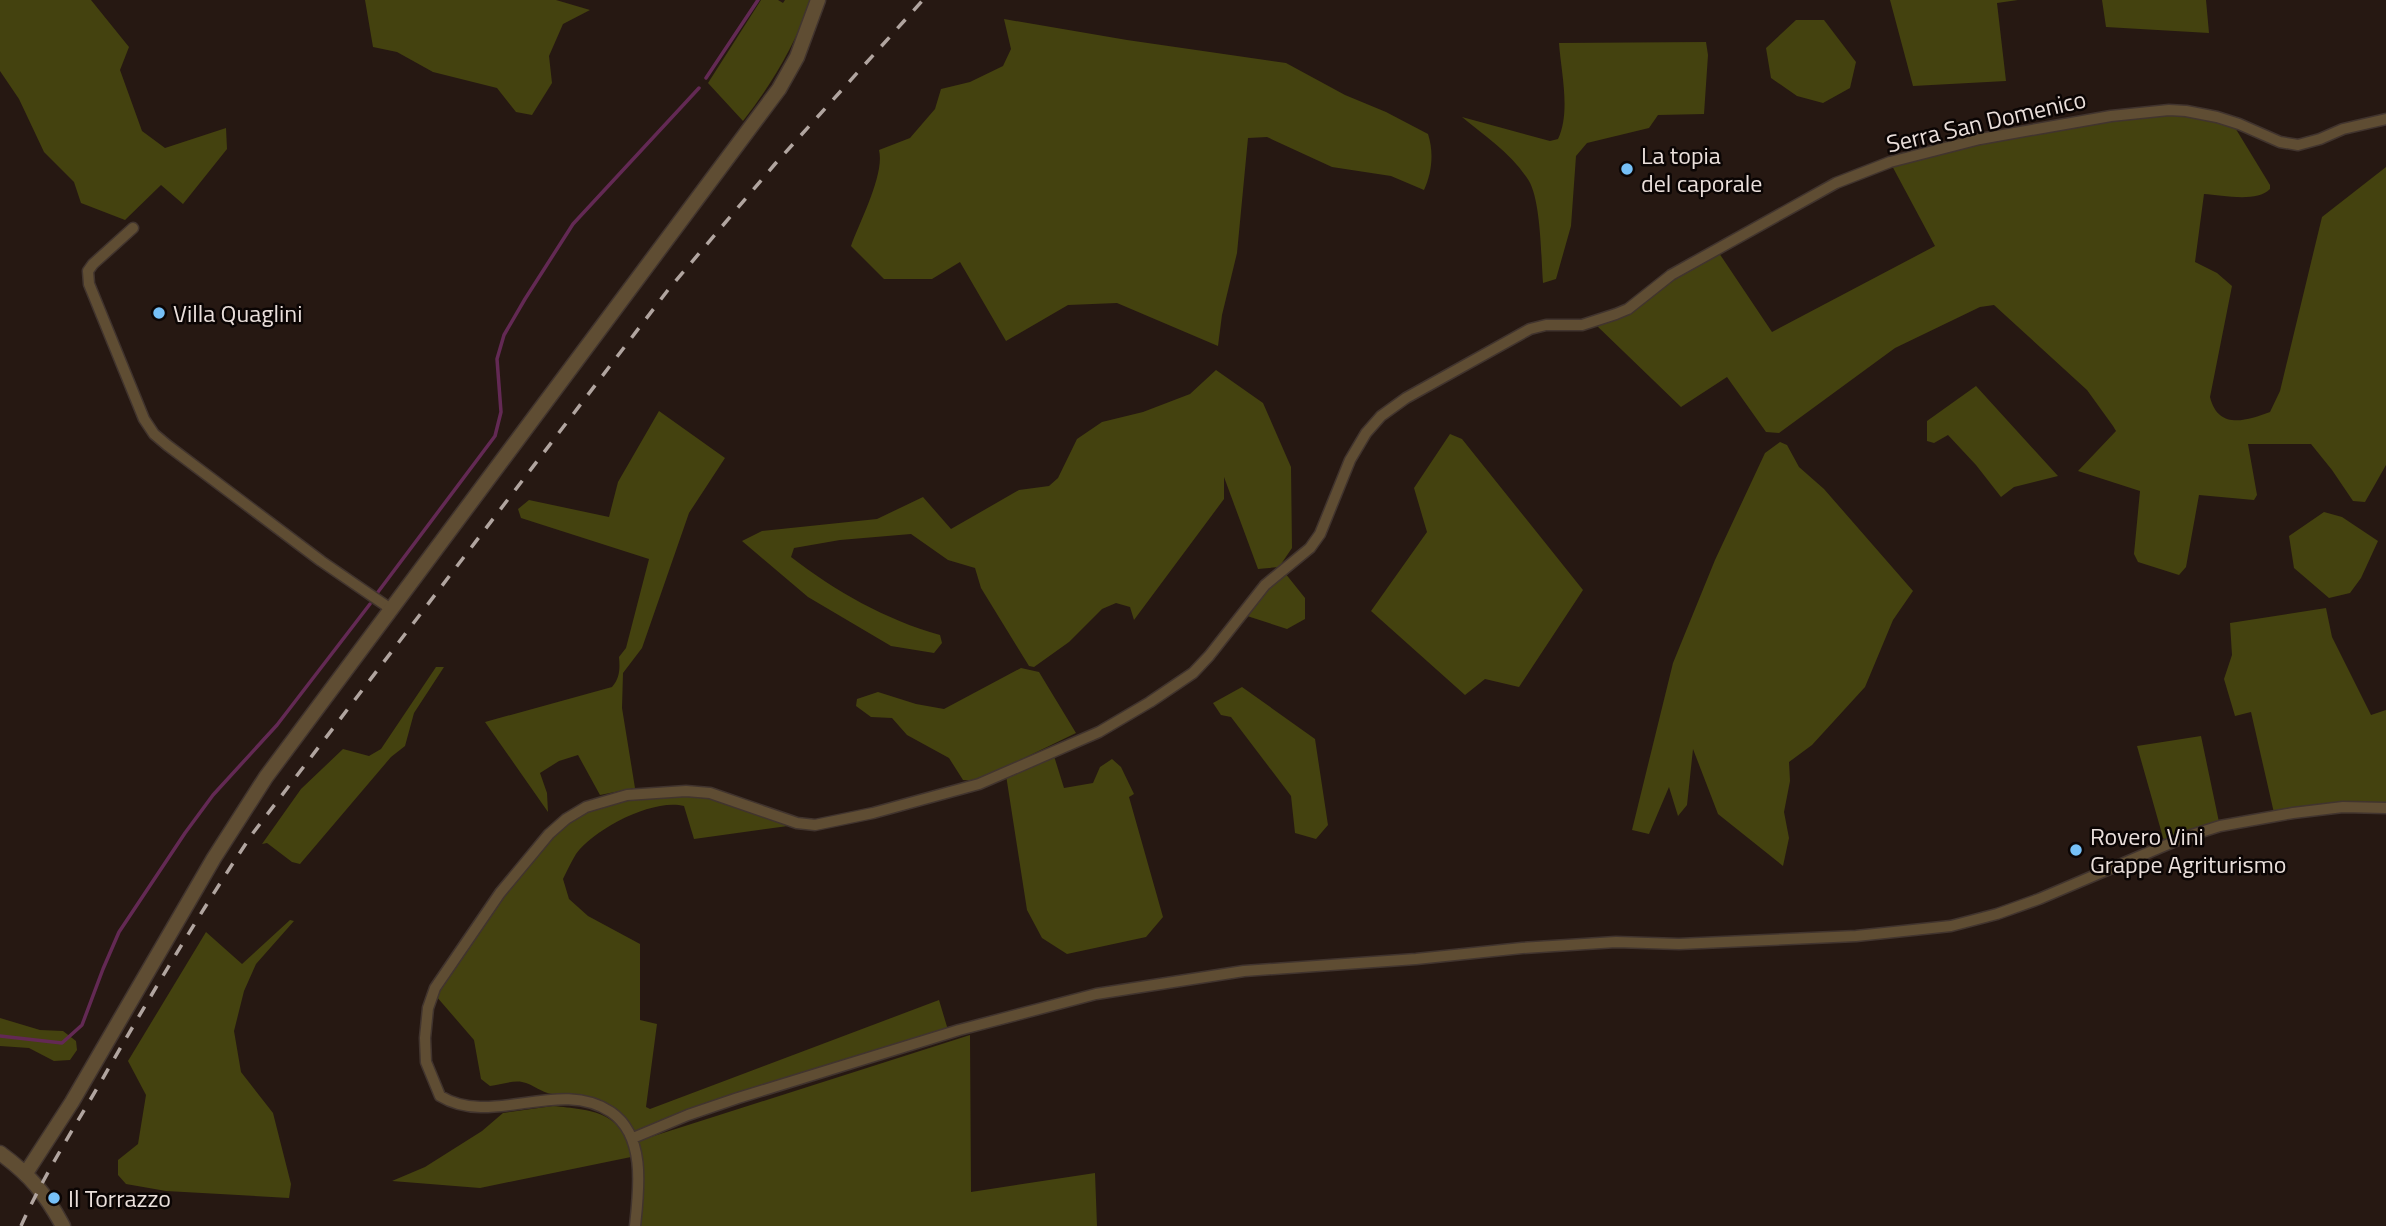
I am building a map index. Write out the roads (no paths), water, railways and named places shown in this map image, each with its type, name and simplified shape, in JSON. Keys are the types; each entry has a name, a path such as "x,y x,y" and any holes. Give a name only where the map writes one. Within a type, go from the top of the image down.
{"street":[{"path":"26,1173 72,1102 239,817 779,89 797,57 818,0"},
{"name":"Serra San Domenico","path":"633,1138 613,1113 593,1102 555,1100 487,1108 459,1106 440,1096 426,1062 426,1019 435,988 500,893 566,819 595,804 627,795 686,791 722,797 797,823 815,825 895,807 979,783 1098,732 1193,673 1265,585 1310,548 1320,534 1350,460 1366,433 1381,416 1406,398 1530,329 1546,325 1582,325 1628,309 1685,267 1836,183 1890,162 1980,139 2051,125 2169,110 2217,117 2280,142 2298,145 2343,129 2386,119"},
{"path":"132,229 93,264 89,271 89,284 144,419 167,446 321,561 391,609"},
{"path":"635,1226 638,1171 633,1138 737,1098 959,1030 1096,995 1244,971 1522,948 1616,942 1679,944 1856,936 1951,926 2029,903 2185,837 2220,826 2343,807 2386,808"},
{"path":"0,1153 26,1173 63,1226"}],"waterway":[{"path":"706,78 758,0"},
{"path":"378,592 495,436 501,412 497,359 504,335 525,299 573,224 699,88"},
{"path":"0,1036 62,1043 82,1025 119,932 185,833 213,795 277,725 370,604"}],"railway":[{"path":"21,1226 48,1172 136,1021 253,833 668,290 775,164 923,0"}],"place":[{"name":"La topia del caporale","path":"1627,169"},
{"name":"Villa Quaglini","path":"159,313"},
{"name":"Rovero Vini Grappe Agriturismo","path":"2076,850"},
{"name":"Il Torrazzo","path":"54,1198"}]}
